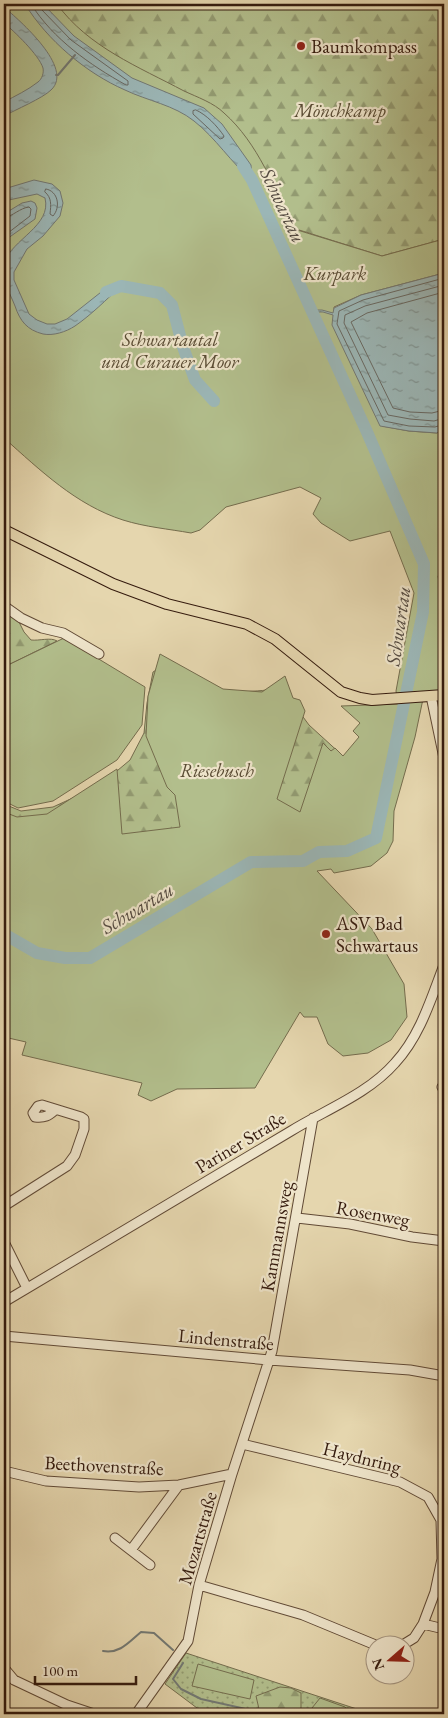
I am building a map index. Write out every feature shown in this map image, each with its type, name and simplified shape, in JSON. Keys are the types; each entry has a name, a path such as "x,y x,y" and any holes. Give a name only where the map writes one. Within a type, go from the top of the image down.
{"main road":[{"path":"4,530 113,584 168,604 247,624 275,639 341,692 372,700 444,695"}],"street":[{"path":"4,606 42,628 63,633 99,654"},
{"path":"431,696 444,758"},
{"name":"Pariner Straße","path":"4,1302 384,1075 406,1051 422,1021 444,966"},
{"path":"4,1206 67,1166 75,1155 84,1129 84,1119 55,1110"},
{"name":"Kammannsweg","path":"269,1360 297,1218 313,1118"},
{"name":"Rosenweg","path":"297,1218 350,1224 412,1237 444,1241"},
{"path":"4,1242 27,1288"},
{"name":"Lindenstraße","path":"4,1336 269,1360 410,1370 444,1376"},
{"name":"Mozartstraße","path":"136,1714 188,1641 199,1585 269,1360"},
{"name":"Haydnring","path":"242,1444 400,1482 428,1497 442,1520 442,1559 435,1592 423,1624 415,1636"},
{"name":"Beethovenstraße","path":"4,1471 46,1481 139,1487 179,1485 232,1474"},
{"path":"131,1550 179,1485"},
{"path":"114,1538 150,1565"},
{"path":"199,1585 303,1615 366,1641"},
{"path":"423,1624 444,1629"},
{"path":"4,1668 14,1680 67,1705 94,1714"}],"green space":[{"name":"Schwartautal und Curauer Moor","path":"4,4 57,4 84,32 115,55 220,109 247,138 256,152 294,229 382,256 444,239 444,273 361,295 334,307 382,426 409,431 437,433 444,428 444,569 438,576 444,611 444,696 423,699 415,737 394,811 393,841 387,853 371,866 334,873 331,869 317,871 372,929 404,984 407,1017 391,1040 368,1053 343,1056 328,1044 317,1017 304,1017 300,1012 255,1088 177,1089 151,1101 138,1095 142,1083 22,1055 26,1042 4,1037 4,812 17,817 47,814 117,769 122,834 180,827 175,795 167,787 146,736 148,696 160,654 223,689 262,692 285,676 293,698 300,700 305,711 277,799 300,812 323,743 331,751 335,748 343,756 359,737 353,731 360,723 341,706 398,704 396,691 414,593 390,531 350,541 321,523 313,514 321,498 300,487 226,507 200,530 191,533 157,528 123,520 74,496 4,438"},
{"name":"Mönchkamp","path":"43,4 444,4 444,239 382,256 280,224 132,78"},
{"path":"4,610 18,620 24,632 31,640 52,639 57,641 4,667"},
{"path":"64,638 145,687 142,725 117,760 53,801 18,808 4,801 4,667"},
{"name":"Riesebusch","path":"171,661 214,689 248,691 281,687 309,725 343,756 305,817 4,896 4,804 21,811 53,807 99,786 130,760 144,733 153,672"},
{"path":"186,1653 372,1714 293,1714 301,1708 259,1709 276,1714 218,1714 201,1711 165,1684"},
{"path":"198,1664 254,1680 250,1699 192,1686"},
{"path":"280,1687 291,1688 301,1693 301,1708 286,1714 275,1714 259,1709 256,1696"},
{"path":"320,1698 345,1707 352,1714 312,1714 312,1708"}],"water":[{"path":"25,4 43,4 74,36 132,78 204,108 222,124 251,165 252,180 194,121 178,111 110,83 82,65 56,43"},
{"path":"4,7 32,33 51,57 56,70 56,81 47,93 4,116 4,102 38,82 42,78 43,68 32,50 4,23"},
{"path":"34,180 52,184 60,191 63,203 60,216 43,236 27,249 14,272 14,280 29,314 47,324 55,324 67,319 110,285 121,286 81,322 68,330 55,334 37,332 25,324 17,311 3,274 4,263 8,254 37,225 43,217 46,208 45,198 37,194 4,201 4,189"},
{"path":"31,201 35,203 37,208 35,219 4,241 4,214 22,203"},
{"path":"444,273 444,428 437,433 380,426 332,325 333,315 323,312 312,312 311,310 333,313 334,308 361,295"}],"waterway":[{"path":"56,75 75,55"},
{"name":"Schwartau","path":"4,934 37,953 65,958 90,958 251,862 303,861 319,852 347,851 376,838 423,612 424,564 367,432 252,180 243,166"},
{"path":"106,292 121,286 160,293 172,305 183,347 195,380 214,401"},
{"path":"103,1651 119,1649 141,1632 154,1633 173,1650"},
{"path":"183,1663 173,1679 181,1689 201,1699 268,1714"}],"place":[{"name":"Baumkompass","path":"301,46"},
{"name":"ASV Bad Schwartaus","path":"326,934"}],"park label":[{"name":"Kurpark","path":"335,273"}]}
